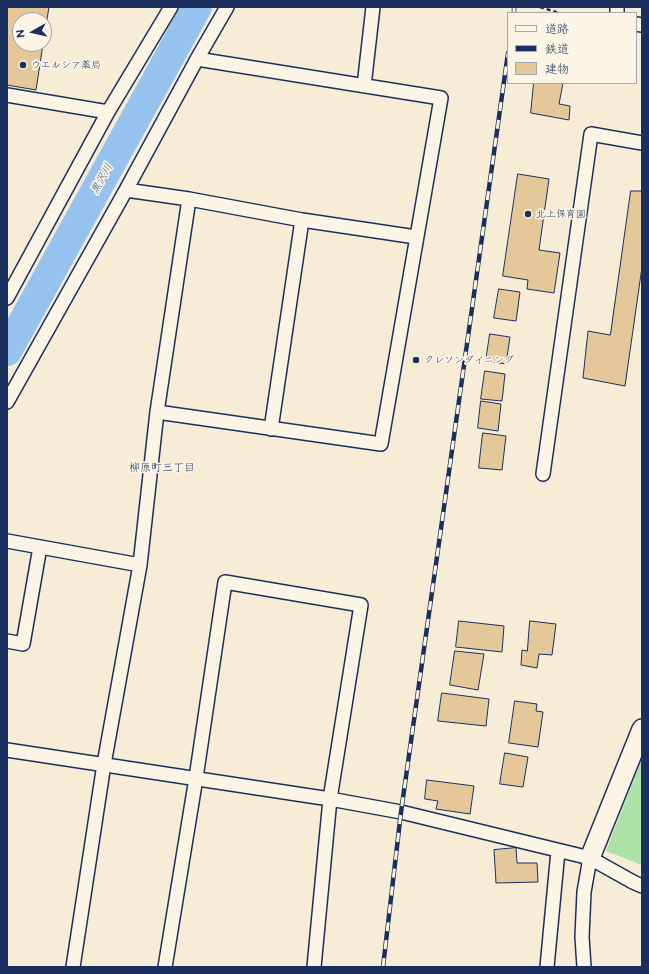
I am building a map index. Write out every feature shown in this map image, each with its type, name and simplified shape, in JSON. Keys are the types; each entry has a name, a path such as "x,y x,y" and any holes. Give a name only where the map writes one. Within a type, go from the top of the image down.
{"street":[{"path":"7,298 108,112 171,7"},
{"path":"7,402 227,7"},
{"path":"364,86 373,7"},
{"path":"157,412 381,444 441,98 197,59"},
{"path":"7,95 108,112"},
{"path":"543,474 592,134 642,143"},
{"path":"126,190 189,199 302,220 416,237"},
{"path":"73,967 104,764 140,565 157,412 189,199"},
{"path":"271,429 302,220"},
{"path":"7,542 140,565"},
{"path":"7,642 23,644 40,547"},
{"path":"165,967 196,778 225,582 361,605 330,799 314,967"},
{"path":"584,967 582,937 584,892 590,858 642,729"},
{"path":"7,750 330,799 401,812 590,858 642,886"},
{"path":"547,967 558,851"}],"path":[{"path":"540,7 556,12"}],"green space":[{"path":"642,759 642,865 606,851"}],"building":[{"name":"ウエルシア薬局","path":"7,7 49,7 48,12 12,12 12,52 42,52 36,90 7,85"},
{"path":"534,84 563,84 559,104 570,106 569,120 531,113"},
{"name":"北上保育園","path":"518,174 549,179 539,250 560,253 554,293 527,289 528,280 503,276"},
{"path":"631,191 642,191 642,267 625,386 583,378 588,331 610,335"},
{"path":"499,289 520,292 516,321 494,318"},
{"path":"490,334 510,337 506,364 486,361"},
{"path":"485,371 505,374 502,401 481,399"},
{"path":"481,401 501,404 498,431 478,428"},
{"path":"483,433 506,436 502,470 479,468"},
{"path":"459,621 504,626 502,652 456,647"},
{"path":"530,621 556,624 552,655 539,654 537,668 521,665 522,650 527,651"},
{"path":"455,651 484,654 478,690 450,685"},
{"path":"442,693 489,699 486,726 438,721"},
{"path":"515,701 537,704 536,711 543,712 538,747 509,743"},
{"path":"505,753 528,757 523,787 500,784"},
{"path":"427,780 474,786 470,814 436,809 438,801 425,799"},
{"path":"516,848 517,863 537,863 538,882 496,883 494,850"}],"waterway":[{"name":"黒沢川","path":"7,351 197,7"}],"railway":[{"path":"514,7 514,12"},
{"path":"383,967 401,812 507,60"}],"place":[{"name":"ウエルシア薬局","path":"23,65"},
{"name":"北上保育園","path":"528,214"},
{"name":"クレソンダイニング","path":"416,360"}],"district":[{"name":"柳原町三丁目","path":"162,468"}]}
